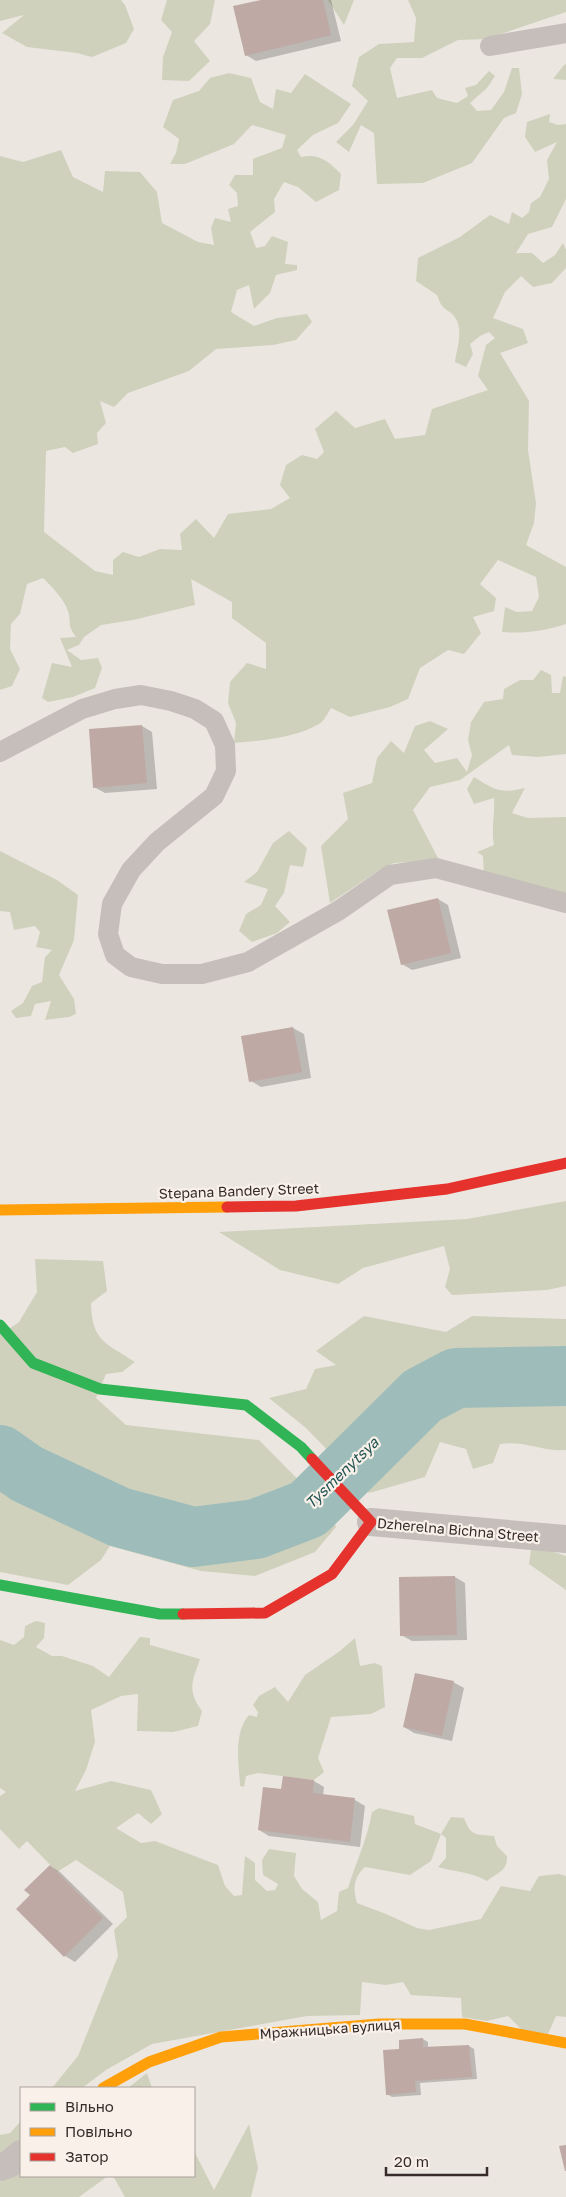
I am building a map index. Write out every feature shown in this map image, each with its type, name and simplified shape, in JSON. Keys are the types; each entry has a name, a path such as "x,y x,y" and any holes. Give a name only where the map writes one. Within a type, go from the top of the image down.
{"street":[{"name":"Stepana Bandery Street","path":"0,1210 296,1206 447,1189 566,1163"},
{"path":"0,1325 33,1363 100,1389 246,1405 301,1447 371,1522"},
{"name":"Dzherelna Bichna Street","path":"0,1585 160,1614 265,1613 332,1574 371,1522 566,1539"},
{"name":"Мражницька вулиця","path":"105,2087 149,2062 221,2037 380,2024 465,2024 566,2043"},
{"path":"0,2167 9,2164 20,2155"}],"lane":[{"path":"490,46 566,33"},
{"path":"0,752 82,709 115,699 141,695 195,708 214,721 225,745 226,771 214,796 157,842 131,870 112,904 108,934 115,955 131,967 162,974 202,974 248,962 338,911 390,875 436,868 566,903"}],"green space":[{"path":"0,0 121,0 125,5 134,29 126,43 92,57 77,53 27,47 2,33 24,15 0,21"},
{"path":"167,0 215,0 210,24 194,41 210,61 189,81 162,80 163,57 172,32 161,20"},
{"path":"328,0 354,0 344,25"},
{"path":"408,0 566,0 566,12 486,39 458,40 422,58 397,58 390,68 397,98 432,90 437,98 457,103 468,96 465,88 476,85 489,71 495,76 487,88 470,103 477,111 491,110 504,92 512,68 519,68 522,94 516,113 504,118 472,163 423,183 377,184 374,133 361,125 349,152 336,142 353,125 368,101 352,86 359,57 379,44 414,42 416,18"},
{"path":"566,64 566,80 553,79 564,65"},
{"path":"229,73 251,78 260,102 273,109 276,89 291,93 305,74 351,104 338,123 313,135 297,150 301,157 318,157 336,169 341,174 339,190 316,202 298,187 284,182 274,199 275,212 250,232 256,248 265,246 272,236 288,242 285,264 297,265 297,270 276,275 270,293 254,309 249,285 237,290 231,312 254,326 277,318 307,314 312,322 296,340 273,345 216,349 189,371 128,393 114,407 100,401 106,423 97,433 98,444 73,453 65,447 46,451 44,532 95,571 113,575 113,560 123,552 139,557 160,549 182,550 180,534 196,519 214,538 228,514 271,509 290,498 280,485 286,465 302,455 317,459 324,452 315,429 336,411 355,428 385,419 395,439 425,435 432,409 488,390 478,376 486,345 495,338 489,332 470,344 473,354 466,367 455,362 459,340 458,324 454,316 444,308 437,295 416,281 418,258 460,237 490,215 509,224 512,212 522,218 529,212 531,203 540,197 549,179 547,160 557,142 535,152 525,137 527,122 550,114 549,122 558,125 566,124 566,199 552,227 528,234 516,253 532,253 543,263 555,255 563,243 566,250 566,268 552,283 533,287 521,276 505,292 493,318 523,329 528,343 500,353 529,401 528,450 536,503 534,523 526,545 566,567 566,624 518,633 502,632 505,607 517,612 532,611 539,597 536,577 498,560 480,584 496,598 494,611 473,617 481,633 464,654 448,650 420,668 408,699 390,707 350,717 331,708 321,723 299,733 266,740 234,743 236,723 228,703 230,682 247,663 266,669 266,643 232,618 232,602 191,579 195,605 133,620 101,625 84,637 79,645 67,650 81,660 98,658 102,668 95,688 73,697 48,702 42,698 52,663 72,667 60,638 76,637 70,626 66,607 54,589 43,578 27,584 20,614 11,624 10,649 20,669 12,686 0,690 0,156 23,162 61,150 73,177 103,192 105,171 140,172 157,192 162,223 198,242 214,245 211,228 215,218 231,222 228,209 238,206 237,193 229,185 235,175 253,175 253,159 282,148 286,135 252,125 234,144 185,164 170,164 176,153 179,139 163,127 173,100 199,91 210,78"},
{"path":"541,670 551,675 552,693 560,693 563,676 566,677 566,754 538,757 512,755 509,745 460,780 430,787 413,810 439,860 394,863 378,871 330,903 321,846 348,819 343,793 372,783 377,758 391,741 404,753 415,726 430,721 448,729 424,750 435,763 457,758 467,772 472,755 468,740 471,722 484,702 503,699 504,689 520,680 533,680"},
{"path":"474,777 498,790 509,791 525,788 512,813 528,818 566,817 566,898 484,876 483,856 477,852 494,845 494,798 474,804 467,789"},
{"path":"289,831 307,848 303,867 290,865 284,893 275,906 290,922 277,933 252,942 239,931 246,914 261,905 268,889 244,882 257,872 273,843"},
{"path":"0,851 57,880 78,895 74,940 59,975 74,999 76,1014 69,1017 45,1020 51,1001 35,1004 31,1016 16,1018 11,1011 23,1003 32,986 42,982 45,957 52,950 36,947 40,932 35,926 14,930 10,912 0,911"},
{"path":"566,1201 566,1286 547,1290 452,1295 445,1287 450,1269 444,1246 363,1268 338,1284 280,1270 219,1232 467,1219"},
{"path":"35,1259 103,1261 107,1291 91,1303 94,1326 102,1340 135,1362 122,1372 106,1374 96,1398 126,1425 259,1440 330,1512 336,1527 315,1552 255,1576 201,1571 110,1546 101,1560 68,1585 0,1572 0,1335 19,1322 37,1292"},
{"path":"364,1316 446,1332 472,1316 566,1319 566,1450 509,1443 500,1444 493,1463 473,1469 466,1449 440,1442 425,1477 369,1493 306,1428 269,1398 306,1389 315,1369 336,1365 316,1351"},
{"path":"531,1549 551,1551 566,1556 566,1590 529,1564"},
{"path":"36,1621 45,1623 44,1638 36,1647 52,1656 62,1656 93,1666 109,1677 140,1637 150,1638 150,1645 200,1659 192,1686 194,1698 202,1711 198,1726 173,1732 137,1731 138,1694 121,1696 91,1710 95,1742 86,1770 75,1791 111,1781 151,1790 162,1814 151,1824 138,1813 116,1828 141,1843 155,1841 218,1865 225,1886 234,1896 242,1895 245,1856 255,1863 255,1880 267,1891 275,1890 278,1884 263,1875 262,1860 269,1849 296,1853 294,1876 302,1889 318,1902 321,1920 337,1911 339,1892 348,1888 372,1812 379,1808 414,1816 415,1824 441,1834 431,1861 410,1875 365,1867 356,1880 355,1893 357,1903 417,1928 429,1930 481,1919 501,1886 530,1891 539,1876 559,1874 566,1876 566,2017 556,2016 548,2034 522,2030 508,2016 487,2021 462,2017 461,1998 411,1995 403,1982 386,1985 362,1982 360,2015 307,2016 152,2044 106,2070 83,2087 53,2087 78,2056 118,1956 114,1930 127,1917 123,1892 76,1860 57,1872 27,1841 19,1849 0,1829 0,1796 6,1792 0,1788 0,1640 14,1645 24,1637 25,1626"},
{"path":"355,1638 360,1666 375,1663 382,1666 385,1707 371,1714 331,1717 318,1758 324,1772 314,1780 258,1773 246,1776 244,1787 240,1786 239,1739 244,1723 249,1715 257,1717 258,1712 253,1705 259,1696 275,1687 288,1702 305,1675 340,1651"},
{"path":"451,1817 464,1818 472,1832 494,1836 497,1846 507,1856 506,1865 487,1881 469,1874 438,1867 446,1858 446,1838 441,1834"},
{"path":"147,2073 152,2087 129,2087"},
{"path":"20,2122 20,2145 0,2160 0,2135 10,2133"},
{"path":"249,2124 258,2168 251,2197 125,2197 114,2177 195,2177 195,2153 214,2190"},
{"path":"20,2164 20,2177 107,2177 79,2197 0,2197 0,2182"}],"building":[{"path":"261,0 323,0 331,35 245,56 233,6"},
{"path":"142,725 147,783 93,788 89,729"},
{"path":"438,898 451,953 401,965 387,910"},
{"path":"293,1027 302,1072 249,1082 241,1036"},
{"path":"455,1576 457,1635 400,1636 399,1577"},
{"path":"415,1673 454,1681 442,1736 403,1727"},
{"path":"283,1776 314,1780 313,1793 355,1798 350,1842 258,1830 263,1787 281,1789"},
{"path":"50,1865 103,1918 64,1957 16,1909 30,1895 24,1890"},
{"path":"423,2038 423,2047 469,2045 472,2077 415,2081 416,2092 386,2095 383,2050 399,2049 399,2040"},
{"path":"566,2145 566,2171 565,2171 559,2146"}],"waterway":[{"name":"Tysmenytsya","path":"0,1455 27,1474 119,1517 193,1537 256,1529 308,1509 422,1396 456,1378 566,1376"}],"traffic: fast":[{"path":"0,1325 33,1363 100,1389 246,1405 301,1447 312,1459"},
{"path":"0,1585 160,1614 183,1614"}],"traffic: slow":[{"path":"0,1210 227,1207"},
{"path":"105,2087 149,2062 221,2037 379,2024 465,2024 566,2043"}],"traffic: jam":[{"path":"227,1207 296,1206 447,1189 566,1163"},
{"path":"183,1614 265,1613 332,1574 371,1522 312,1459"}]}
